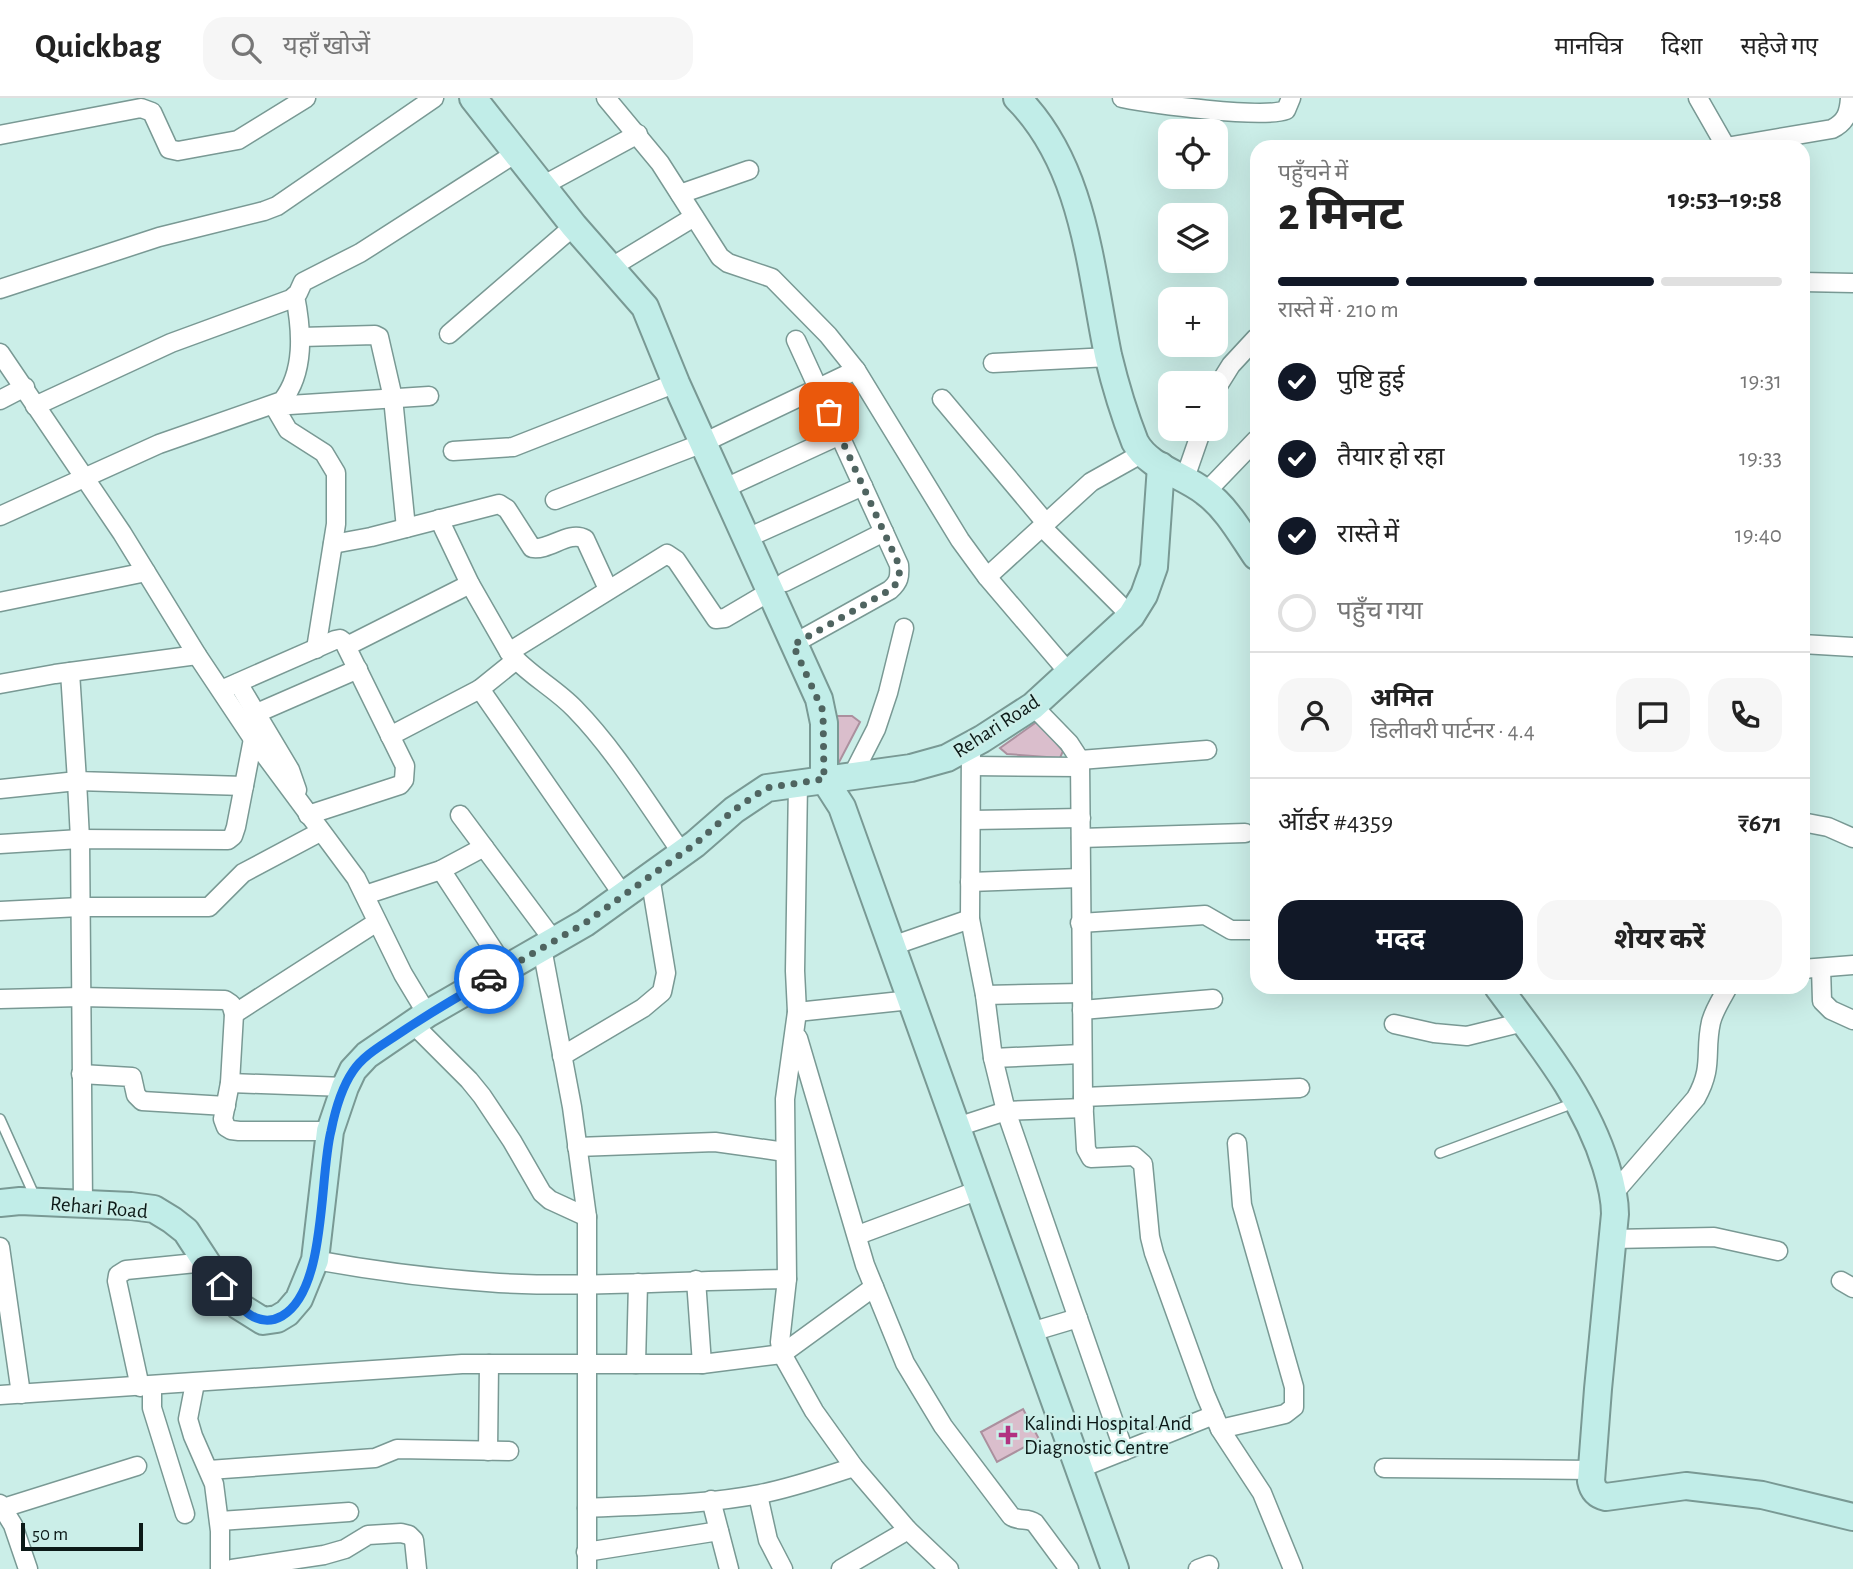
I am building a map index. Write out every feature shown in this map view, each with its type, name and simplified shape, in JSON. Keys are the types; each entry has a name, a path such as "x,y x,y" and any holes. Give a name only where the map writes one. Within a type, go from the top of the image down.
{"main road":[{"path":"473,98 648,315 746,539 777,587 793,645 823,711 824,779 842,807 1115,1569"},
{"path":"1017,98 1042,127 1073,193 1090,252 1109,357 1127,421 1151,460 1196,485 1218,503 1250,548"},
{"name":"Rehari Road","path":"0,1203 37,1202 154,1209 186,1231 239,1306 263,1321 277,1319 288,1313 299,1300 314,1260 330,1131 353,1070 367,1055 420,1019 585,923 766,788 911,768 947,758 971,755 1033,706 1069,673 1131,615 1144,595 1154,567 1151,460"},
{"path":"1503,994 1579,1102 1600,1146 1614,1193 1613,1238 1592,1470 1593,1488 1600,1496 1606,1497 1686,1486 1762,1495 1853,1517"}],"street":[{"path":"0,135 141,108 152,112 169,149 173,151 244,138 306,98"},
{"path":"0,289 159,237 270,209 434,98"},
{"path":"606,98 638,134 720,257 772,278 828,335 856,370 953,530 987,577 1069,673"},
{"path":"1122,98 1279,112 1286,110 1291,98"},
{"path":"1698,98 1722,140"},
{"path":"1767,140 1832,129 1846,118 1850,98"},
{"path":"542,186 638,134"},
{"path":"274,406 286,396 295,379 301,337 295,296 303,282 360,253 516,153"},
{"path":"680,194 749,170"},
{"path":"610,268 694,217"},
{"path":"449,334 574,226"},
{"path":"1810,282 1853,283"},
{"path":"35,406 171,343 295,296"},
{"path":"301,337 379,337 393,398 406,528"},
{"path":"793,645 898,584 899,565 796,340"},
{"path":"1227,371 1250,344"},
{"path":"0,353 122,533 197,655 253,739 356,878 420,1019 482,1096 512,1140 542,1193 550,1200 587,1217"},
{"path":"993,363 1109,357"},
{"path":"555,500 703,443 856,370"},
{"path":"453,452 513,447 676,383"},
{"path":"0,400 24,387"},
{"path":"0,516 159,444 274,406 429,396"},
{"path":"942,399 1044,525 1131,615"},
{"path":"274,406 288,430 324,453 336,473 338,503 316,649"},
{"path":"723,489 840,435"},
{"path":"1196,485 1201,441"},
{"path":"1196,485 1250,444"},
{"path":"987,577 1091,482 1151,460"},
{"path":"746,539 863,486"},
{"path":"333,544 499,504 507,509 532,548 541,549 580,536 585,539 608,589"},
{"path":"439,519 470,584 513,656 561,695 590,726 682,853"},
{"path":"390,736 480,689 513,656 608,589 667,554 676,560 716,619 725,618 777,587 884,532"},
{"path":"0,602 146,572"},
{"path":"347,646 470,584"},
{"path":"852,776 876,729 905,628"},
{"path":"221,690 340,639 347,646 405,766 404,780 400,785 303,809"},
{"path":"1810,644 1853,647"},
{"path":"0,684 197,655"},
{"path":"257,713 358,669"},
{"path":"70,672 80,839 83,1204"},
{"path":"238,683 290,770 303,809"},
{"path":"480,689 623,895"},
{"path":"1033,706 1069,743 1080,763 1083,1102 1088,1155 1096,1159 1134,1156 1143,1164 1154,1253 1217,1422 1262,1493 1293,1569"},
{"path":"0,844 80,839 228,840 233,836 236,827 253,739"},
{"path":"1124,1451 1006,1111 993,1058 985,995 970,919 971,755 1080,763 1207,750"},
{"path":"0,789 77,781 244,786"},
{"path":"798,783 795,971 797,1012 785,1099 787,1279 780,1342 782,1354 814,1411 854,1467 908,1530 949,1569"},
{"path":"460,815 548,944 587,1217 587,1560 719,1531"},
{"path":"971,820 1081,818"},
{"path":"1810,824 1837,830 1853,838"},
{"path":"0,911 80,907 209,907 243,873 320,832"},
{"path":"1081,838 1245,833"},
{"path":"365,895 441,870 484,847"},
{"path":"441,870 506,969"},
{"path":"562,1056 643,1008 662,992 666,973 650,876"},
{"path":"970,882 1080,878"},
{"path":"1080,923 1205,915 1231,930 1250,930"},
{"path":"892,946 970,919"},
{"path":"234,1014 377,922"},
{"path":"1810,969 1853,965"},
{"path":"1821,968 1822,1001 1831,1010 1853,1020"},
{"path":"1614,1193 1696,1098 1708,1070 1711,1023 1725,994"},
{"path":"985,995 1082,1002 1213,999"},
{"path":"0,999 215,998 231,1004 234,1014 230,1083 223,1119 226,1127 231,1130 330,1131"},
{"path":"797,1012 911,1000"},
{"path":"1394,1024 1434,1033 1467,1036 1524,1022"},
{"path":"796,1032 865,1265 905,1363 943,1426 1011,1516 1016,1520 1030,1519 1035,1523 1069,1569"},
{"path":"993,1058 1083,1054"},
{"path":"81,1074 132,1077 136,1096 142,1101 226,1107"},
{"path":"230,1083 345,1087"},
{"path":"957,1128 1006,1111 1083,1102 1300,1088"},
{"path":"577,1147 702,1142 785,1152"},
{"path":"1081,1468 1124,1451 1217,1422 1285,1414 1294,1407 1294,1387 1242,1205 1237,1143"},
{"path":"858,1235 979,1190"},
{"path":"1613,1238 1714,1237 1778,1251"},
{"path":"0,1247 21,1394"},
{"path":"314,1260 499,1283 586,1284 787,1279"},
{"path":"185,1514 157,1427 117,1281 118,1275 126,1270 206,1262"},
{"path":"696,1280 702,1364"},
{"path":"636,1364 638,1283"},
{"path":"0,1395 408,1367 586,1363 702,1364 782,1354 874,1287"},
{"path":"1031,1332 1077,1318"},
{"path":"488,1451 489,1364"},
{"path":"195,1383 189,1409 190,1427 214,1484 220,1521 220,1569"},
{"path":"209,1471 375,1458 397,1449 509,1451"},
{"path":"28,1569 13,1525 1,1506 137,1466"},
{"path":"587,1508 758,1495 854,1467"},
{"path":"1384,1468 1592,1470"},
{"path":"758,1495 768,1540 783,1569"},
{"path":"711,1500 729,1569"},
{"path":"220,1521 349,1512"},
{"path":"841,1569 908,1530"},
{"path":"232,1569 276,1566 335,1552 373,1534 401,1533 414,1540 417,1569"}],"lane":[{"path":"1440,1153 1579,1102"},
{"path":"0,1119 37,1202"}],"building":[{"path":"830,716 852,716 860,722 837,766"},
{"path":"1038,721 1063,751 1060,758 1007,754 1000,748"},
{"path":"1023,1409 1039,1439 997,1462 981,1432"}],"way so far":[{"path":"489,979 585,923 695,844 734,810 766,788 824,779 823,711 793,645 890,590 898,584 900,574 899,565 829,412"}],"place":[{"name":"Kalindi Hospital And Diagnostic Centre","path":"1008,1435"}],"route":[{"path":"222,1286 239,1306 263,1321 277,1319 288,1313 299,1300 314,1260 330,1131 353,1070 367,1055 426,1014 489,979"}]}
